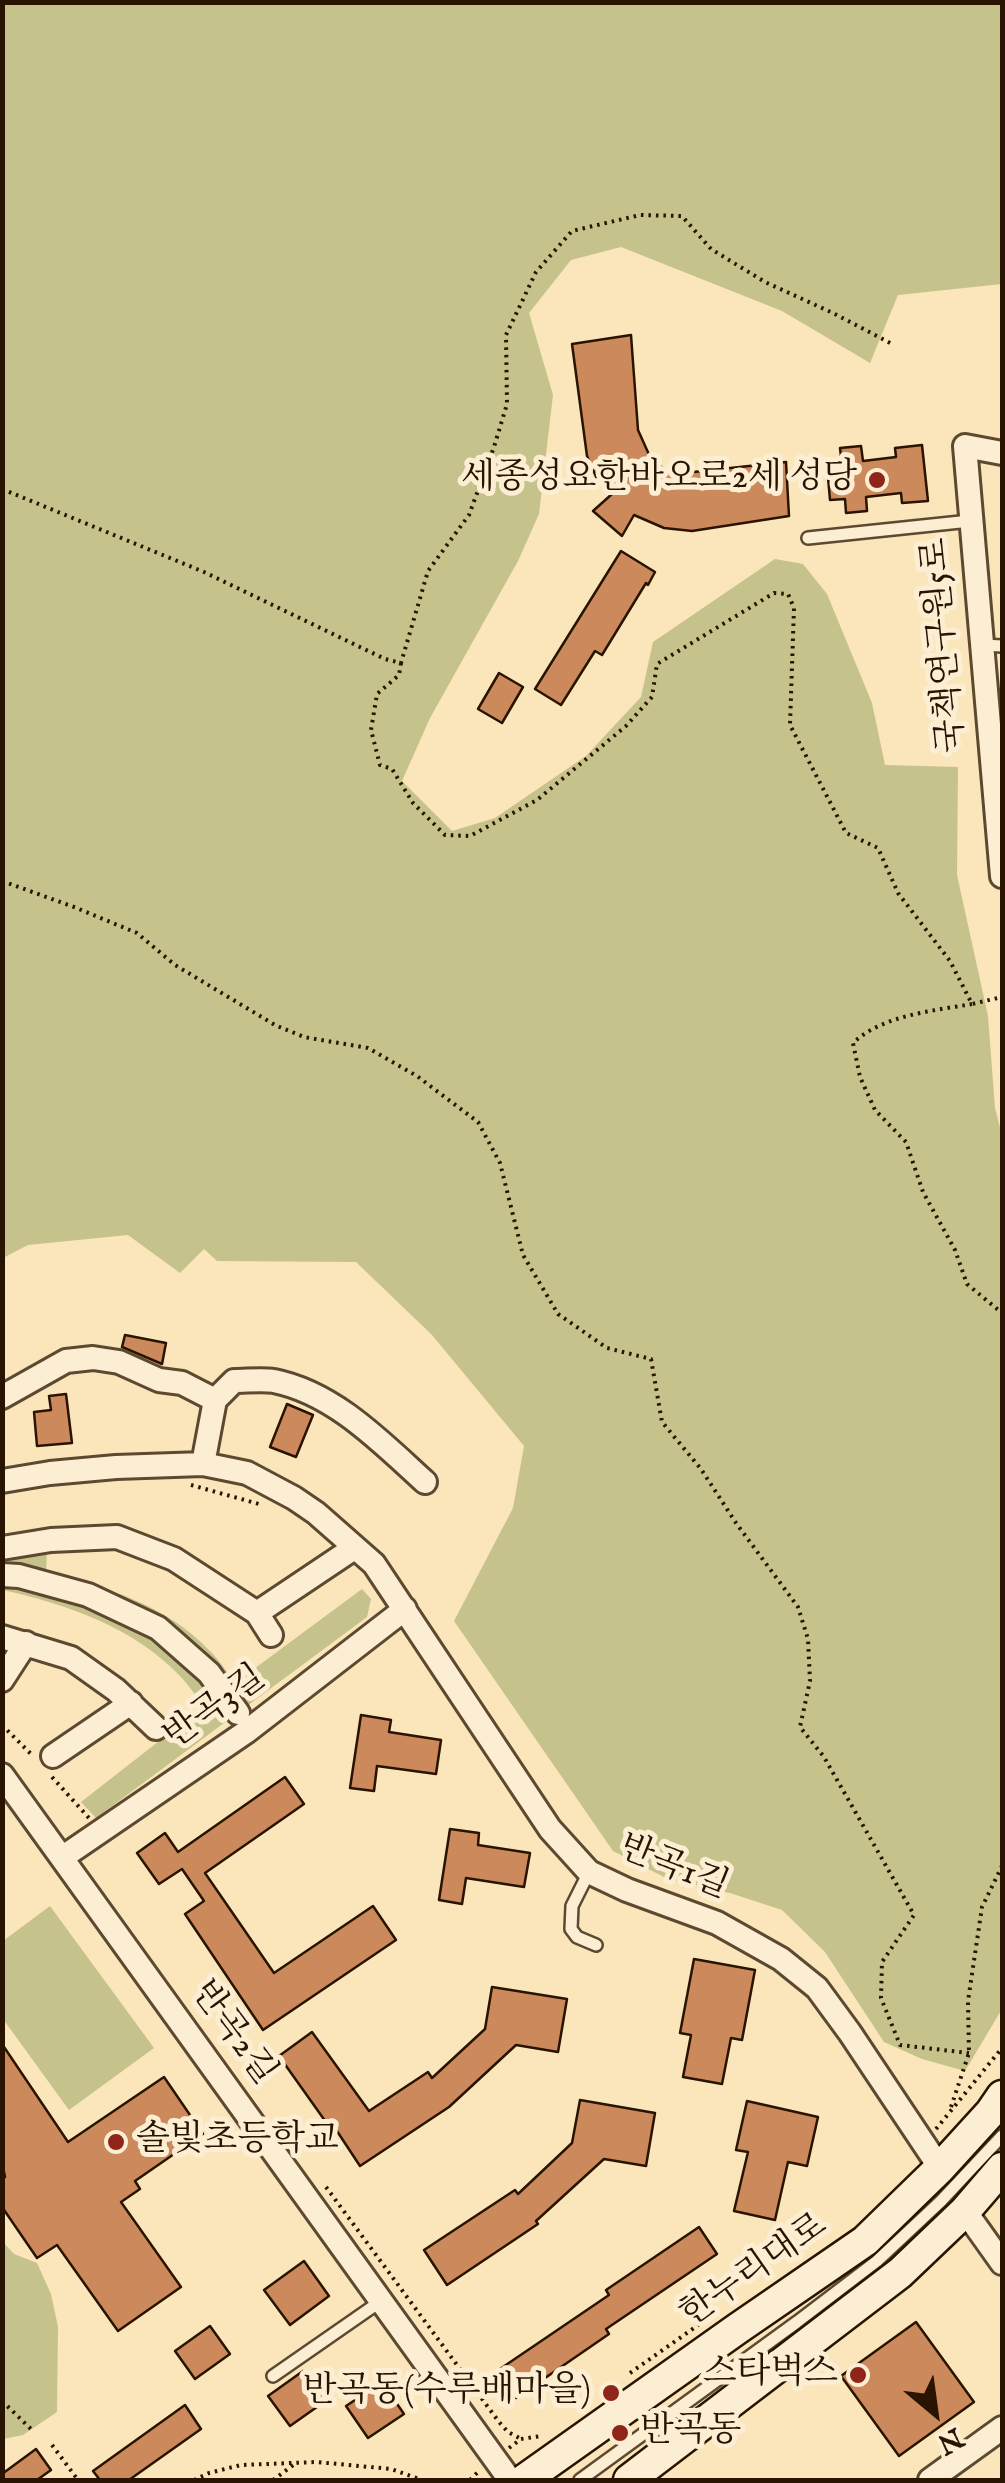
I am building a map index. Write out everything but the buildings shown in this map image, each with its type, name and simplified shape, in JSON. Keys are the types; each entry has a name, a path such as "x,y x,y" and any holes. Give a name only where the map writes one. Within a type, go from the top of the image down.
{"street":[{"name":"국책연구원5로","path":"1002,453 964,446 970,521 992,646 1002,876"},
{"path":"2,1397 66,1362 92,1358 119,1362 159,1380 182,1383 214,1400"},
{"path":"202,1464 214,1400 234,1381 271,1380 327,1402 364,1428 424,1482"},
{"name":"반곡1길","path":"2,1481 50,1473 202,1464 247,1473 316,1513 374,1564 550,1829 590,1872 717,1923 793,1968 817,1988 933,2156"},
{"path":"2,1548 51,1540 116,1537 174,1559 258,1613 271,1635"},
{"path":"258,1613 354,1548"},
{"path":"2,1575 88,1595 158,1628 208,1673 238,1713"},
{"name":"반곡3길","path":"62,1857 246,1732 405,1609"},
{"path":"2,1680 14,1640 71,1658 131,1703 156,1728"},
{"path":"46,1762 131,1703"},
{"name":"반곡2길","path":"2,1775 510,2480"},
{"name":"한누리대로","path":"524,2480 865,2241 933,2156 991,2112 1002,2096"},
{"path":"629,2480 900,2274 966,2211 1002,2168"},
{"path":"966,2211 1002,2263"},
{"path":"930,2480 1002,2428"}],"lane":[{"path":"808,538 970,521"},
{"path":"590,1872 572,1906 571,1929 596,1945"},
{"path":"580,2480 877,2260 941,2201 1002,2136"},
{"path":"272,2376 381,2301"}],"path":[{"path":"894,345 765,282 711,249 682,216 640,215 572,231 536,272 506,335 507,404 494,447 469,515 428,571 399,675 377,694 371,730 380,765 392,769 413,803 444,835 470,836 536,800 626,726 652,698 657,664 774,593 788,594 794,608 790,725 846,833 878,848 898,893 950,961 972,1004"},
{"path":"2,489 204,572 385,659 401,663"},
{"path":"2,882 137,933 175,965 275,1025 304,1037 368,1048 417,1076 478,1122 500,1164 523,1255 558,1314 607,1348 651,1359 662,1422 701,1469 798,1607 808,1639 810,1681 800,1727 824,1757 914,1916 882,1962 881,1998 900,2045 969,2054"},
{"path":"1002,997 910,1016 867,1030 853,1044 860,1078 875,1110 906,1142 923,1192 955,1250 967,1284 1002,1313"},
{"path":"2,1724 46,1762 100,1832"},
{"path":"933,2156 969,2054 968,2001 982,1907 1002,1866"},
{"path":"950,2110 1002,2048"},
{"path":"316,2175 508,2432 521,2440 544,2436"},
{"path":"620,2380 712,2317"},
{"path":"2,2401 32,2430"},
{"path":"52,2445 78,2480"},
{"path":"194,2480 241,2465 318,2462 390,2469 422,2480"},
{"path":"273,2480 296,2463"}],"shaded area":[{"path":"3,2 1002,3 1002,284 898,295 870,363 782,311 621,247 571,260 529,313 553,395 539,514 518,561 430,718 402,781 452,831 495,818 586,756 641,697 653,642 775,559 803,564 827,594 872,703 885,765 958,767 957,875 988,1016 995,1108 1002,1135 1002,2009 965,2071 922,2059 884,2042 825,1952 782,1910 668,1879 613,1851 454,1621 513,1508 524,1446 432,1335 356,1262 217,1261 204,1249 180,1273 128,1235 28,1245 3,1258"},
{"path":"47,1550 46,1575 113,1592 155,1610 193,1635 235,1683 362,1589 371,1599 367,1617 96,1818 81,1802 204,1706 161,1658 141,1643 74,1610 3,1590 2,1555"},
{"path":"50,1906 154,2048 69,2110 3,2019 3,1941"},
{"path":"2,2241 14,2254 37,2263 51,2294 58,2327 57,2412 23,2435 3,2439"}],"place":[{"name":"세종성요한바오로2세 성당","path":"877,480"},
{"name":"솔빛초등학교","path":"116,2142"},
{"name":"스타벅스","path":"858,2375"},
{"name":"반곡동(수루배마을)","path":"611,2393"},
{"name":"반곡동","path":"620,2433"}]}
